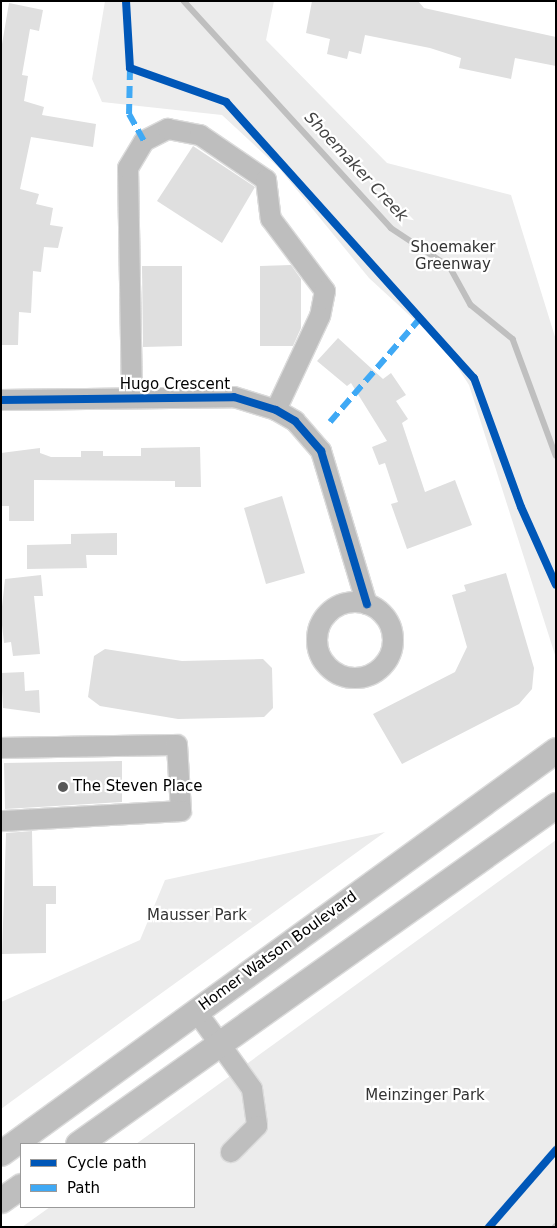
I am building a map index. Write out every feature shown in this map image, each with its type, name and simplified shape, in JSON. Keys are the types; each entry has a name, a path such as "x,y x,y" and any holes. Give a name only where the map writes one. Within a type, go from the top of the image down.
{"main road":[{"name":"Homer Watson Boulevard","path":"1,1152 556,750"},
{"path":"79,1143 219,1042 556,806"},
{"path":"1,1200 20,1187"}],"street":[{"path":"132,398 128,168 144,141 168,129 200,135 266,180 271,219 325,291 320,316 276,410"},
{"name":"Hugo Crescent","path":"1,400 234,398 276,410 295,421 321,451 366,604"},
{"path":"1,748 176,745 181,811 1,821"},
{"path":"196,1011 252,1089 257,1126 231,1152"}],"green space":[{"name":"Shoemaker Greenway","path":"105,1 274,1 266,40 387,163 511,195 556,340 556,658 469,385 446,349 369,278 279,168 222,115 102,102 92,79"},
{"name":"Mausser Park","path":"385,832 1,1109 1,1002 140,940 165,880"},
{"name":"Meinzinger Park","path":"556,840 556,1227 22,1227 49,1208 195,1208 195,1143 137,1143"}],"building":[{"path":"312,1 418,1 424,8 556,37 556,66 515,58 511,79 459,68 461,58 430,48 365,35 361,54 349,51 347,59 327,54 330,39 306,33"},
{"path":"9,3 43,10 39,31 30,29 22,75 28,76 24,101 44,107 42,115 96,124 93,147 31,137 20,189 39,194 36,204 53,208 50,225 63,227 58,248 44,247 41,272 33,271 31,313 19,312 18,345 1,345 1,50"},
{"path":"193,146 255,187 222,243 157,201"},
{"path":"291,265 301,279 301,328 293,346 260,346 260,266"},
{"path":"142,266 182,266 182,346 143,347"},
{"path":"338,338 383,379 391,373 406,395 396,401 408,419 402,423 425,492 455,480 472,525 407,549 391,504 398,502 385,463 379,465 372,447 387,441 351,383 347,386 317,361"},
{"path":"200,447 201,487 175,487 175,481 34,480 34,521 9,521 9,506 1,506 1,453 40,448 40,453 51,457 81,457 81,451 103,451 103,456 141,456 141,448"},
{"path":"282,496 305,573 266,584 244,508"},
{"path":"117,533 117,555 86,555 87,568 27,569 27,545 71,544 71,534"},
{"path":"506,573 534,668 532,689 519,704 402,764 373,714 455,672 467,647 452,595 466,591 464,585"},
{"path":"41,575 43,596 34,596 40,654 13,656 11,642 4,643 1,616 5,579"},
{"path":"105,649 182,661 263,659 272,668 273,708 264,717 178,719 100,706 88,697 94,656"},
{"path":"24,672 25,691 39,690 40,713 3,708 1,673"},
{"name":"The Steven Place","path":"122,761 122,802 5,809 4,763"},
{"path":"32,831 33,886 56,886 56,904 46,904 46,953 2,954 6,833"}],"waterway":[{"name":"Shoemaker Creek","path":"184,1 391,228 450,267 471,305 513,339 556,455"}],"marked path":[{"path":"130,68 129,114 144,141"},
{"path":"330,422 422,316"}],"cycle path":[{"path":"126,1 130,68 226,102 474,378 521,507 556,585"},
{"path":"1,400 234,397 276,410 295,421 321,451 367,604"},
{"path":"489,1227 556,1150"}],"place":[{"name":"The Steven Place","path":"63,787"}]}
